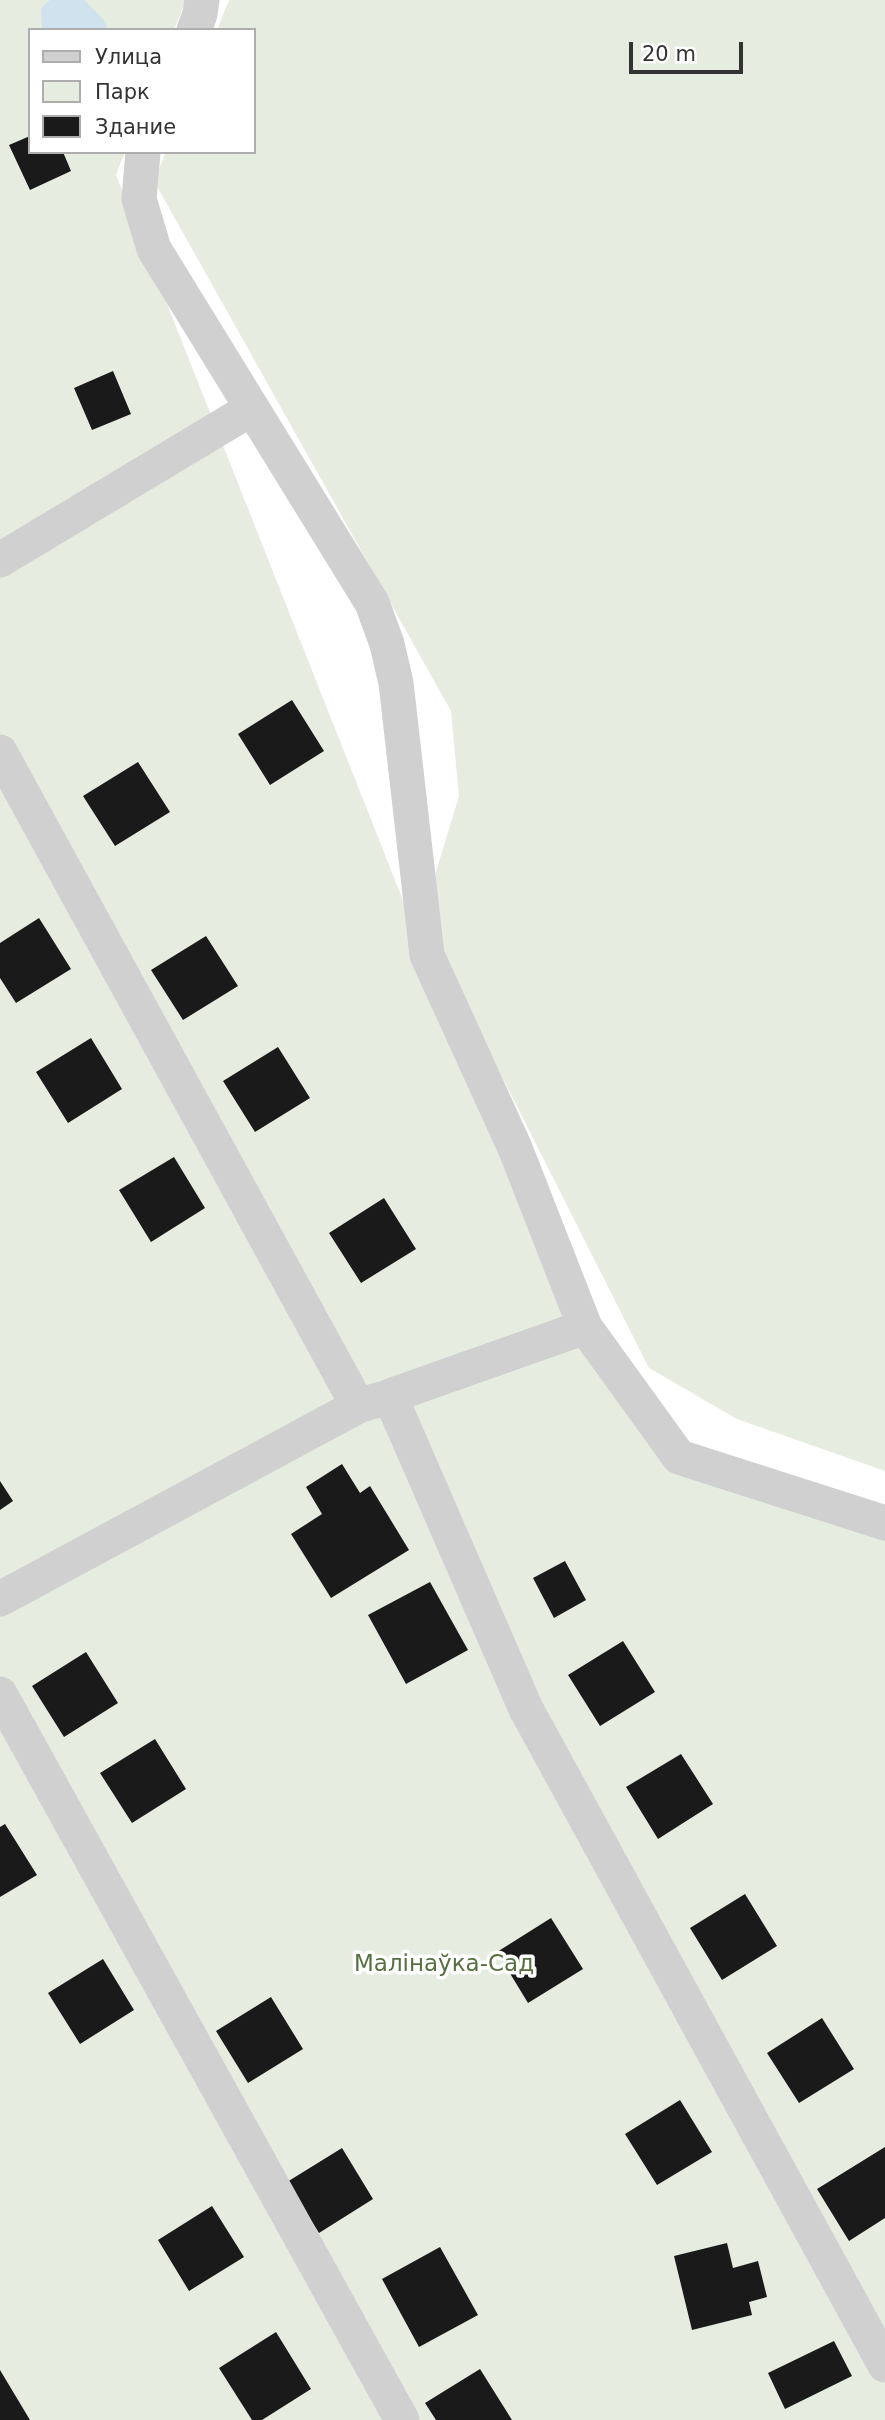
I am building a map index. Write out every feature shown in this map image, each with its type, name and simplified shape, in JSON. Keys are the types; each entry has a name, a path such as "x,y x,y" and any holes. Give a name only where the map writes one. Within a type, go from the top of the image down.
{"street":[{"path":"195,28 202,0"},
{"path":"143,154 139,199 154,250 372,603 387,645 396,684 427,955 515,1148 585,1327 678,1457 885,1523"},
{"path":"0,560 251,409"},
{"path":"0,752 374,1401 526,1709 885,2365"},
{"path":"0,1599 374,1401 585,1327"},
{"path":"0,1694 402,2420"}],"green space":[{"name":"Малінаўка-Сад","path":"0,0 186,0 175,28 28,28 28,154 124,154 116,175 537,1239 686,1466 885,1523 885,2420 0,2420"},
{"path":"229,0 885,0 885,1471 737,1419 649,1368 422,918 459,796 451,711 154,181 165,154 256,154 256,28 218,28"}],"water":[{"path":"50,0 84,0 103,19 107,28 42,28 41,8"}],"building":[{"path":"28,137 28,154 64,154 71,171 30,190 9,145"},
{"path":"113,371 131,414 92,430 74,388"},
{"path":"292,700 324,751 270,785 238,734"},
{"path":"138,762 170,812 115,846 83,796"},
{"path":"39,918 71,969 16,1003 0,978 0,943"},
{"path":"206,936 238,986 183,1020 151,970"},
{"path":"91,1038 122,1089 68,1123 36,1072"},
{"path":"278,1047 310,1098 255,1132 223,1081"},
{"path":"174,1157 205,1208 151,1242 119,1190"},
{"path":"384,1198 416,1249 361,1283 329,1233"},
{"path":"342,1464 360,1493 370,1486 409,1550 331,1598 291,1534 322,1514 306,1487"},
{"path":"0,1481 13,1501 0,1510"},
{"path":"565,1561 586,1600 554,1618 533,1578"},
{"path":"430,1582 468,1650 406,1684 368,1615"},
{"path":"623,1641 655,1692 600,1726 568,1675"},
{"path":"86,1652 118,1703 64,1737 32,1686"},
{"path":"155,1739 186,1789 132,1823 100,1773"},
{"path":"681,1754 713,1804 658,1839 626,1787"},
{"path":"5,1824 37,1875 0,1897 0,1827"},
{"path":"745,1894 777,1946 722,1980 690,1928"},
{"path":"551,1918 583,1969 528,2003 497,1952"},
{"path":"103,1959 134,2010 80,2044 48,1993"},
{"path":"271,1997 303,2049 248,2083 216,2031"},
{"path":"822,2018 854,2069 799,2103 767,2053"},
{"path":"680,2100 712,2152 657,2185 625,2134"},
{"path":"885,2147 885,2218 849,2241 817,2189"},
{"path":"342,2148 373,2199 319,2233 287,2182"},
{"path":"212,2206 244,2257 189,2291 158,2240"},
{"path":"727,2243 733,2268 758,2261 767,2297 749,2302 752,2315 692,2330 674,2256"},
{"path":"440,2247 478,2315 419,2347 382,2279"},
{"path":"276,2332 311,2389 262,2420 252,2420 219,2368"},
{"path":"834,2341 852,2376 785,2409 768,2373"},
{"path":"480,2369 512,2420 436,2420 425,2403"},
{"path":"0,2370 30,2420 0,2420"}]}
